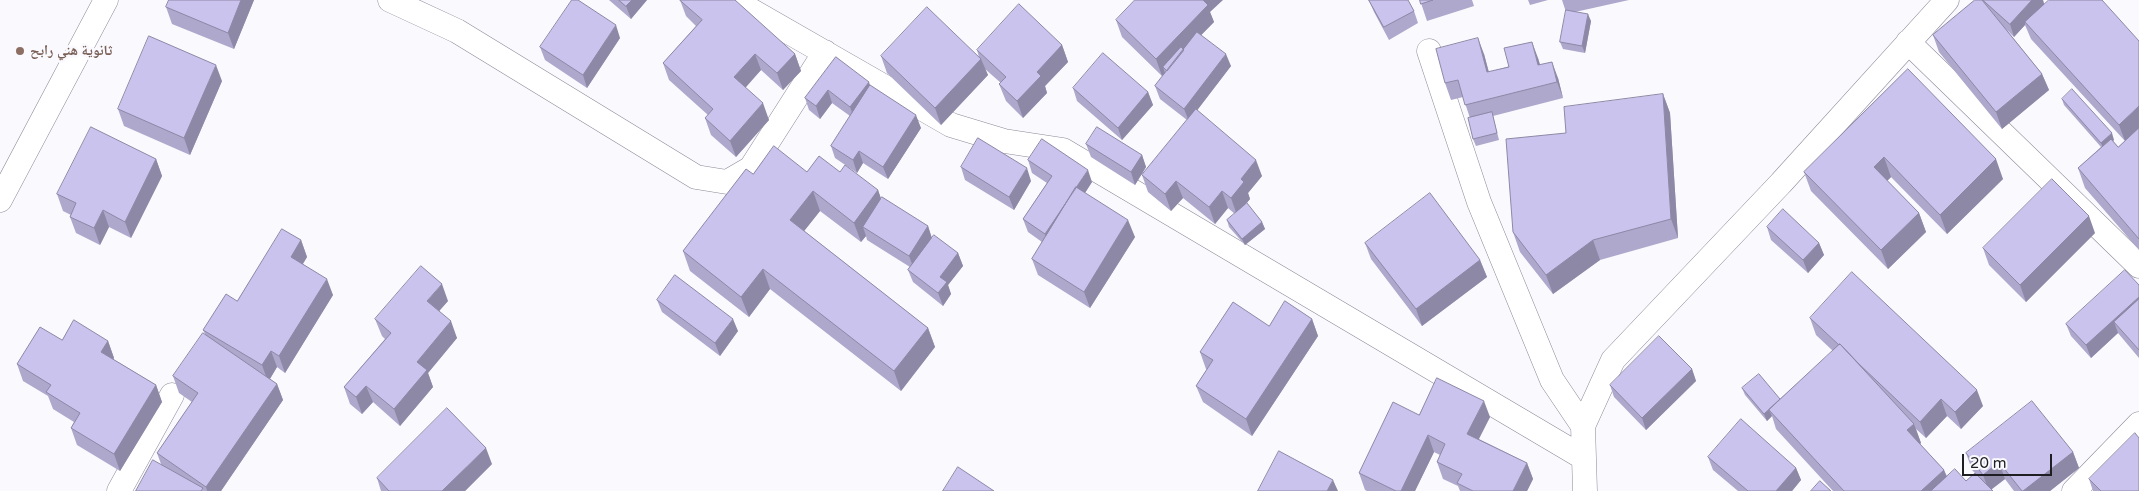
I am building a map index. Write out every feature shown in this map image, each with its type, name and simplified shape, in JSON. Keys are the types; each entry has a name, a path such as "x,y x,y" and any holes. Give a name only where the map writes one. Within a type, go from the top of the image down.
{"street":[{"path":"0,200 106,0"},
{"path":"390,0 457,31 696,177 727,182 751,168 825,52"},
{"path":"733,0 951,125 1004,141 1063,150 1584,458"},
{"path":"1585,491 1583,426 1613,360 1781,183 1947,0"},
{"path":"1908,42 2139,266"},
{"path":"1429,51 1479,202 1552,380 1583,426"},
{"path":"119,491 172,395"},
{"path":"2074,491 2139,424"}],"building":[{"path":"169,0 241,0 228,33 166,7"},
{"path":"572,0 578,0 616,25 583,75 540,47"},
{"path":"619,0 632,0 626,6"},
{"path":"680,0 735,0 795,54 777,73 755,54 734,77 763,103 730,141 705,118 713,109 663,63 702,20"},
{"path":"1135,0 1203,0 1208,5 1156,59 1116,20"},
{"path":"1369,0 1408,0 1414,11 1384,27"},
{"path":"1420,0 1433,0 1421,4"},
{"path":"1975,0 1982,0 2042,74 1996,112 1933,35"},
{"path":"1983,0 2032,0 2010,24"},
{"path":"2049,0 2102,0 2139,41 2139,106 2119,125 2025,22"},
{"path":"1019,4 1062,45 1037,72 1041,76 1017,101 999,84 1006,77 977,50"},
{"path":"927,7 981,59 935,108 881,56"},
{"path":"1566,10 1588,14 1582,46 1560,42"},
{"path":"1197,32 1226,54 1184,109 1155,86"},
{"path":"149,36 216,65 184,138 118,109"},
{"path":"1478,38 1487,72 1509,67 1504,48 1532,42 1538,65 1552,62 1557,82 1465,105 1458,80 1445,83 1436,49"},
{"path":"1181,47 1184,50 1167,71 1163,67"},
{"path":"1103,53 1148,92 1118,128 1073,88"},
{"path":"836,57 869,82 850,107 828,90 816,106 805,98"},
{"path":"1908,69 1996,159 1940,215 1884,157 1874,167 1919,213 1881,250 1804,172"},
{"path":"870,85 916,115 883,167 859,151 853,160 831,146"},
{"path":"2072,89 2112,133 2101,143 2062,99"},
{"path":"1663,94 1671,219 1593,240 1546,275 1513,232 1506,139 1566,133 1564,107"},
{"path":"1196,109 1256,160 1241,179 1244,182 1231,198 1222,191 1209,207 1176,181 1165,194 1142,175"},
{"path":"1492,112 1497,133 1473,139 1468,118"},
{"path":"91,127 156,159 125,222 103,210 94,228 70,217 76,203 57,194"},
{"path":"1097,127 1142,155 1131,172 1086,144"},
{"path":"2139,128 2139,239 2078,168 2111,139 2118,147"},
{"path":"978,138 1027,168 1009,197 961,167"},
{"path":"1042,139 1088,170 1045,234 1023,219 1052,176 1028,160"},
{"path":"774,146 807,172 819,156 840,172 845,165 878,190 854,223 813,191 790,220 928,328 894,371 763,269 741,297 683,251 746,169 753,174"},
{"path":"2052,179 2089,216 2020,285 1983,248"},
{"path":"1076,187 1128,220 1084,292 1032,259"},
{"path":"1430,193 1480,260 1416,309 1365,243"},
{"path":"882,197 928,226 909,256 863,227"},
{"path":"1247,203 1262,222 1242,239 1227,220"},
{"path":"1783,209 1819,243 1803,260 1767,227"},
{"path":"282,229 301,240 291,257 327,279 279,356 271,351 262,365 203,330 226,294 237,301"},
{"path":"934,235 958,253 940,277 947,282 938,293 908,270"},
{"path":"421,266 442,284 427,301 451,321 417,362 427,370 394,409 366,386 356,397 344,387 391,333 375,319"},
{"path":"2125,270 2139,285 2139,297 2086,345 2066,324"},
{"path":"1852,272 1977,390 1955,412 1941,399 1920,422 1840,344 1810,318"},
{"path":"675,275 733,319 715,343 657,300"},
{"path":"2139,299 2139,350 2114,322"},
{"path":"1285,301 1312,319 1246,419 1196,386 1213,360 1200,352 1233,302 1269,326"},
{"path":"74,320 108,341 101,352 156,385 114,454 71,428 80,413 46,392 51,385 17,364 40,327 62,340"},
{"path":"203,333 277,384 206,487 157,453 198,393 173,376"},
{"path":"1659,336 1692,369 1642,418 1610,385"},
{"path":"1840,344 1914,424 1907,430 1944,470 1921,491 1844,491 1769,410"},
{"path":"1759,374 1780,399 1764,414 1742,388"},
{"path":"1437,378 1484,401 1467,434 1527,463 1513,491 1473,491 1457,483 1462,474 1437,462 1445,444 1428,435 1401,491 1396,491 1359,473 1393,402 1419,415"},
{"path":"2032,401 2073,452 2022,491 1999,462 1983,475 1966,453"},
{"path":"447,408 486,448 442,491 389,491 377,478"},
{"path":"1741,419 1796,468 1776,491 1748,491 1708,457"},
{"path":"2135,433 2139,438 2139,491 2101,491 2089,479"},
{"path":"1279,451 1333,480 1327,491 1258,491"},
{"path":"153,460 203,488 201,491 136,491"},
{"path":"958,467 994,491 943,491"},
{"path":"1955,469 1966,481 1975,473 1993,491 1931,491"},
{"path":"1820,481 1831,491 1811,491"}],"place":[{"name":"ثانوية هني رابح","path":"20,51"}]}
